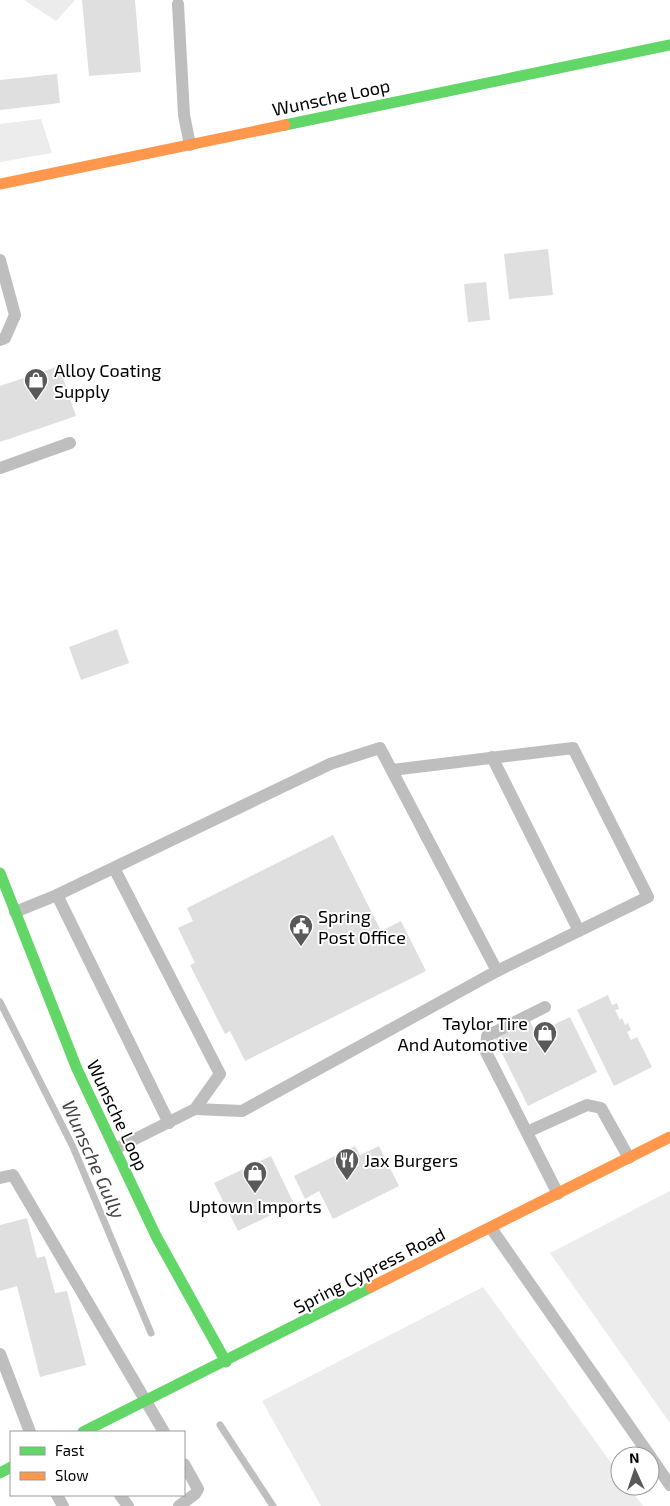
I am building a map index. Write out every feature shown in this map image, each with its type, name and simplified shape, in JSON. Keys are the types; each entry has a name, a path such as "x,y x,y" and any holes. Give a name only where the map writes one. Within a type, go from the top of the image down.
{"street":[{"name":"Wunsche Loop","path":"0,184 670,45"},
{"name":"Wunsche Loop","path":"0,873 77,1069 156,1236 226,1362"},
{"name":"Spring Cypress Road","path":"85,1431 226,1362 670,1137"}],"lane":[{"path":"178,4 184,115 190,145"},
{"path":"0,260 15,315 4,338 0,340"},
{"path":"0,468 70,444"},
{"path":"16,912 58,895 330,764 380,748 497,971"},
{"path":"195,1109 242,1111 497,971 648,897 573,748 392,770"},
{"path":"492,758 579,931"},
{"path":"114,868 220,1074 195,1109 115,1150"},
{"path":"58,895 169,1123"},
{"path":"545,1007 487,1036 486,1052 558,1194"},
{"path":"527,1132 587,1105 601,1108 629,1158"},
{"path":"0,1178 13,1175 163,1431"},
{"path":"491,1228 643,1446"},
{"path":"0,1354 30,1431"},
{"path":"179,1506 198,1490 185,1466"},
{"path":"660,1470 670,1485"}],"shaded area":[{"path":"24,0 75,0 56,21"},
{"path":"41,119 52,153 0,162 0,124"},
{"path":"670,1191 670,1423 550,1253"},
{"path":"483,1287 610,1461 610,1496 636,1496 643,1506 321,1506 262,1401"}],"building":[{"path":"82,0 135,0 141,72 89,76"},
{"path":"57,74 60,103 0,110 0,80"},
{"path":"548,249 553,295 509,299 504,254"},
{"path":"486,282 490,320 468,322 464,284"},
{"name":"Alloy Coating Supply","path":"59,366 76,416 0,442 0,386"},
{"path":"117,629 129,663 81,680 69,647"},
{"name":"Spring Post Office","path":"333,835 381,931 401,921 426,971 245,1061 230,1031 225,1034 190,965 195,963 178,928 193,921 187,908"},
{"path":"608,995 612,1005 617,1003 619,1009 615,1010 620,1020 622,1018 625,1025 628,1023 631,1030 627,1032 631,1040 637,1037 652,1067 614,1086 577,1010"},
{"name":"Taylor Tire And Automotive","path":"570,1017 597,1072 528,1106 494,1037 529,1019 536,1033"},
{"name":"Jax Burgers","path":"355,1146 360,1155 379,1146 399,1186 333,1219 319,1191 305,1199 294,1176"},
{"name":"Uptown Imports","path":"271,1156 294,1204 238,1231 214,1183"},
{"path":"27,1218 37,1258 45,1256 55,1293 67,1291 86,1365 40,1377 17,1286 0,1291 0,1225"}],"waterway":[{"name":"Wunsche Gully","path":"0,1002 73,1147 151,1333"},
{"name":"Wunsche Gully","path":"220,1425 273,1506"}],"traffic: fast":[{"path":"285,125 670,45"},
{"path":"0,873 77,1069 156,1236 226,1362"},
{"path":"85,1431 371,1287"},
{"path":"0,1473 10,1468"}],"traffic: slow":[{"path":"0,184 285,125"},
{"path":"371,1287 670,1137"}],"place":[{"name":"Alloy Coating Supply","path":"36,401"},
{"name":"Spring Post Office","path":"301,947"},
{"name":"Taylor Tire And Automotive","path":"545,1054"},
{"name":"Jax Burgers","path":"347,1181"},
{"name":"Uptown Imports","path":"255,1194"}]}
